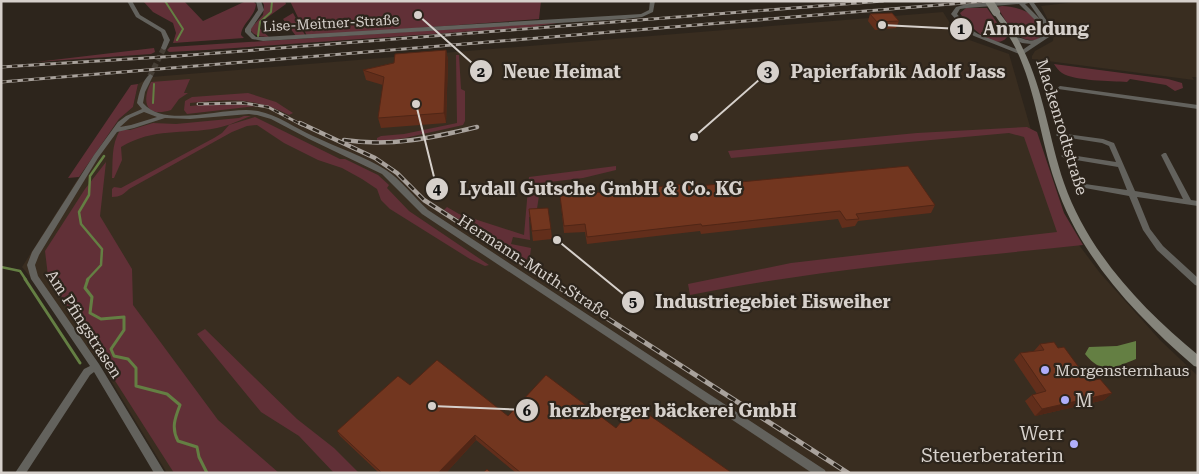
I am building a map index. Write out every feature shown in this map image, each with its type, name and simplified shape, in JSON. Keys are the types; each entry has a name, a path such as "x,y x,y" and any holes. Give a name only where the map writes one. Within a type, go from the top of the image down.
{"street":[{"path":"129,1 138,16 164,31 166,35 165,46"},
{"name":"Lise-Meitner-Straße","path":"258,1 261,10 248,29 248,32 254,38 263,39 625,17 642,15 651,11 653,1"},
{"name":"Mackenrodtstraße","path":"989,1 1022,53 1067,201 1088,241 1149,316 1198,368"},
{"path":"1030,2 1046,24 1047,36 1022,53 968,30 954,14 955,11 967,6 1044,1"},
{"path":"1022,3 1047,31"},
{"path":"996,43 1007,43 1014,39 1038,43"},
{"path":"116,130 128,117 144,110 140,104 140,98 148,79"},
{"path":"1060,88 1198,107"},
{"name":"Hermann-Muth-Straße","path":"144,110 152,115 184,118 236,113 260,113 368,164 391,178 425,212 821,473"},
{"name":"Hermann-Muth-Straße","path":"116,130 163,117"},
{"name":"Am Pfingstrasen","path":"116,130 80,181 35,254 31,265 34,277 96,367 160,473"},
{"path":"1059,135 1108,142 1113,147 1147,230 1160,248 1198,283"},
{"path":"1164,155 1188,202"},
{"path":"1064,156 1120,165"},
{"path":"1085,186 1198,204"},
{"name":"Mackenrodtstraße","path":"1184,351 1198,362"},
{"path":"20,473 87,372 96,367"}],"shaded area":[{"path":"143,1 184,1 203,21 246,1 253,1 256,4 242,31 241,35 244,38 173,43 176,33 173,23 153,12"},
{"path":"262,1 285,1 286,4 261,22 259,28 269,37 257,36 251,31 251,28 263,15 264,5"},
{"path":"290,1 541,1 539,19 307,36"},
{"path":"1085,1 1198,1 1198,77 1192,77 1194,80 1032,59 1035,51 1053,41 1054,32 1041,6"},
{"path":"997,7 1016,8 1029,13 1038,22 1042,35 1037,40 1029,40 1017,35"},
{"path":"966,8 987,8 1007,37 1002,41 996,42 982,35 968,24 960,13"},
{"path":"943,12 958,36 1009,54 1055,213 1100,273 1160,340 1198,376 1198,473 167,473 101,364 22,267 79,177 119,119 133,107 138,84 151,77"},
{"path":"293,13 305,35 296,36 283,19"},
{"path":"563,22 532,27 206,50 169,52 167,50 170,47"},
{"path":"154,48 155,52 151,54 36,62"},
{"path":"456,55 459,55 461,89 465,91 465,121 463,125 405,138 377,142 377,138 381,136 404,134 457,123"},
{"path":"1054,64 1168,79 1182,83 1183,88 1175,91 1166,85 1130,79 1127,82 1075,78 1062,73"},
{"path":"190,79 184,93 188,93 179,99 171,110 156,112 148,106 146,96 151,82"},
{"path":"138,84 133,107 119,119 79,177 68,178 131,85"},
{"path":"248,93 276,102 293,113 289,115 252,102 229,100 190,103 190,106 224,103 256,106 187,114 184,110 185,101 192,97"},
{"path":"251,116 217,128 157,134 133,141 121,147 122,160 114,178 112,178 114,147 120,130 130,130 153,123 176,124"},
{"path":"255,117 340,159 345,159 378,175 389,185 387,188 409,211 489,265 485,266 470,259 390,209 381,200 377,189 362,179 342,168 318,160 284,143 257,125 247,126 232,132 129,189 122,195 112,197 112,189 114,187 121,188 214,138 229,125"},
{"path":"1027,127 1037,132 1064,213 1083,245 836,271 690,295 688,284 791,263 1057,232 1024,137 1009,133 731,158 728,151 917,133"},
{"path":"106,162 100,216 132,269 133,305 218,420 279,473 174,473 48,276 45,251 85,189"},
{"path":"616,166 616,170 583,178 541,183 536,215 529,217 530,240 513,237 511,244 531,248 530,256 525,261 444,210 447,207 459,214 524,235 529,177"},
{"path":"205,329 297,419 334,448 359,473 334,473 299,436 261,412 197,334"},
{"path":"1136,341 1136,359 1115,367 1109,368 1097,365 1085,354 1089,347 1117,346"}],"building":[{"path":"892,13 899,21 877,22 870,14"},
{"path":"446,50 444,113 378,118 384,77 363,70 394,63 395,54"},
{"path":"908,166 935,205 856,214 859,219 846,220 840,211 587,237 585,224 564,226 560,196 697,183 698,186"},
{"path":"548,208 551,229 532,231 529,209"},
{"path":"1054,342 1058,348 1064,347 1089,381 1100,379 1112,393 1042,409 1032,395 1046,391 1020,353 1044,350 1040,344"},
{"path":"437,360 508,416 546,375 616,428 635,405 732,473 521,473 475,435 438,473 382,473 337,431 398,376 410,385"},
{"path":"487,469 491,473 483,473"}],"waterway":[{"path":"165,1 183,29 177,40"},
{"path":"258,36 260,22 271,12 272,1"},
{"path":"153,103 154,84"},
{"path":"87,280 101,265 102,249 81,224 79,212 89,195 90,176 104,156"},
{"path":"1,267 20,271 26,280"},
{"path":"25,279 80,363"},
{"path":"88,279 85,288 92,297 90,313 101,319 124,317 124,330 111,349 114,356 128,359 136,368 136,386 167,394 180,405 175,423 176,436 178,441 197,447 199,457 207,473"}],"tunnel":[{"path":"150,76 164,48"}],"railway":[{"path":"1,67 178,56 883,1"},
{"path":"1,82 988,1"},
{"path":"198,104 243,103 268,107 302,125"},
{"path":"300,123 375,158 397,173 424,200 548,280"},
{"path":"344,140 394,142 444,135 477,127"},
{"path":"546,279 848,473"}],"place":[{"name":"Neue Heimat","path":"418,15"},
{"name":"Anmeldung","path":"882,25"},
{"name":"Lydall Gutsche GmbH & Co. KG","path":"416,104"},
{"name":"Papierfabrik Adolf Jass","path":"694,137"},
{"name":"Industriegebiet Eisweiher","path":"557,240"},
{"name":"Morgensternhaus","path":"1045,370"},
{"name":"M","path":"1065,400"},
{"name":"herzberger bäckerei GmbH","path":"432,406"},
{"name":"Werr Steuerberaterin","path":"1074,444"}]}
